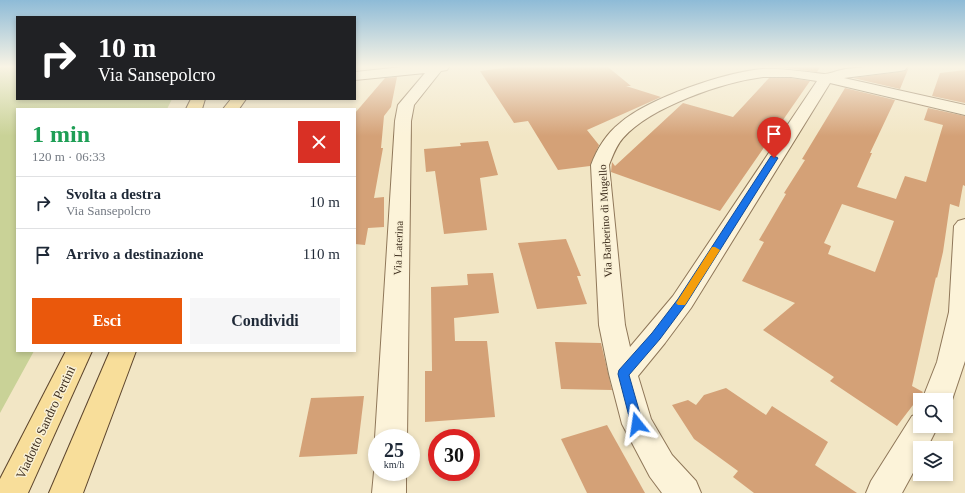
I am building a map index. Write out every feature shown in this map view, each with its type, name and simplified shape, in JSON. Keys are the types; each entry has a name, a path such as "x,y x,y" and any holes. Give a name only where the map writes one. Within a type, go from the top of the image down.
{"main road":[{"path":"232,108 238,100"},
{"name":"Viadotto Sandro Pertini","path":"12,493 79,352"},
{"path":"66,493 123,352"}],"street":[{"name":"Via Laterina","path":"391,429 403,121 406,106 420,90"},
{"name":"Via Barberino di Mugello","path":"684,493 661,466 637,424 623,374 612,325 600,165 610,142 626,125 648,111 699,90"},
{"path":"623,374 652,341 682,302 818,90"},
{"name":"Via Barberino di Mugello","path":"878,90 965,110"},
{"path":"940,393 951,362 962,312 965,226"},
{"path":"883,493 919,433"},
{"path":"389,493 390,481"}],"green space":[{"path":"0,90 16,90 16,100 172,100 168,108 16,108 16,352 33,352 0,413"}],"building":[{"path":"375,90 394,90 391,107 384,116 381,148 383,148 374,198 384,197 384,227 368,228 365,245 356,244 356,112"},
{"path":"492,90 639,90 661,97 587,130 599,145 590,166 558,170 528,121 514,123"},
{"path":"758,90 804,90 720,211 611,172 612,162 615,166 683,103 733,117"},
{"path":"844,90 853,90 895,100 870,153 872,153 857,187 896,199 905,176 926,182 943,125 924,120 928,108 965,116 965,186 963,185 959,207 950,204 943,252 912,386 923,392 913,393 913,405 897,426 830,381 834,377 763,330 795,303 742,281 764,242 759,240 786,194 784,193 805,160 802,159","holes":["842,204 894,221 875,272 828,254 831,246 824,243"]},
{"path":"934,90 965,90 965,103 932,96"},
{"path":"488,141 498,175 480,178 487,230 444,234 435,171 426,172 424,149 461,146 460,143"},
{"path":"566,239 581,276 577,276 587,304 537,309 518,243"},
{"path":"493,273 499,313 454,318 455,341 487,341 495,417 425,422 425,371 432,371 431,287 468,285 467,274"},
{"path":"555,342 601,343 612,390 561,389"},
{"path":"726,388 766,415 772,406 828,442 815,465 857,493 754,493 733,477 738,471 694,439 672,405 688,400 696,405 704,395"},
{"path":"364,396 357,454 299,457 311,398"},
{"path":"607,425 645,493 587,493 561,439"}],"slow traffic":[{"path":"681,303 715,250"}],"route":[{"path":"637,424 623,374 640,356 682,302 774,158"}]}
